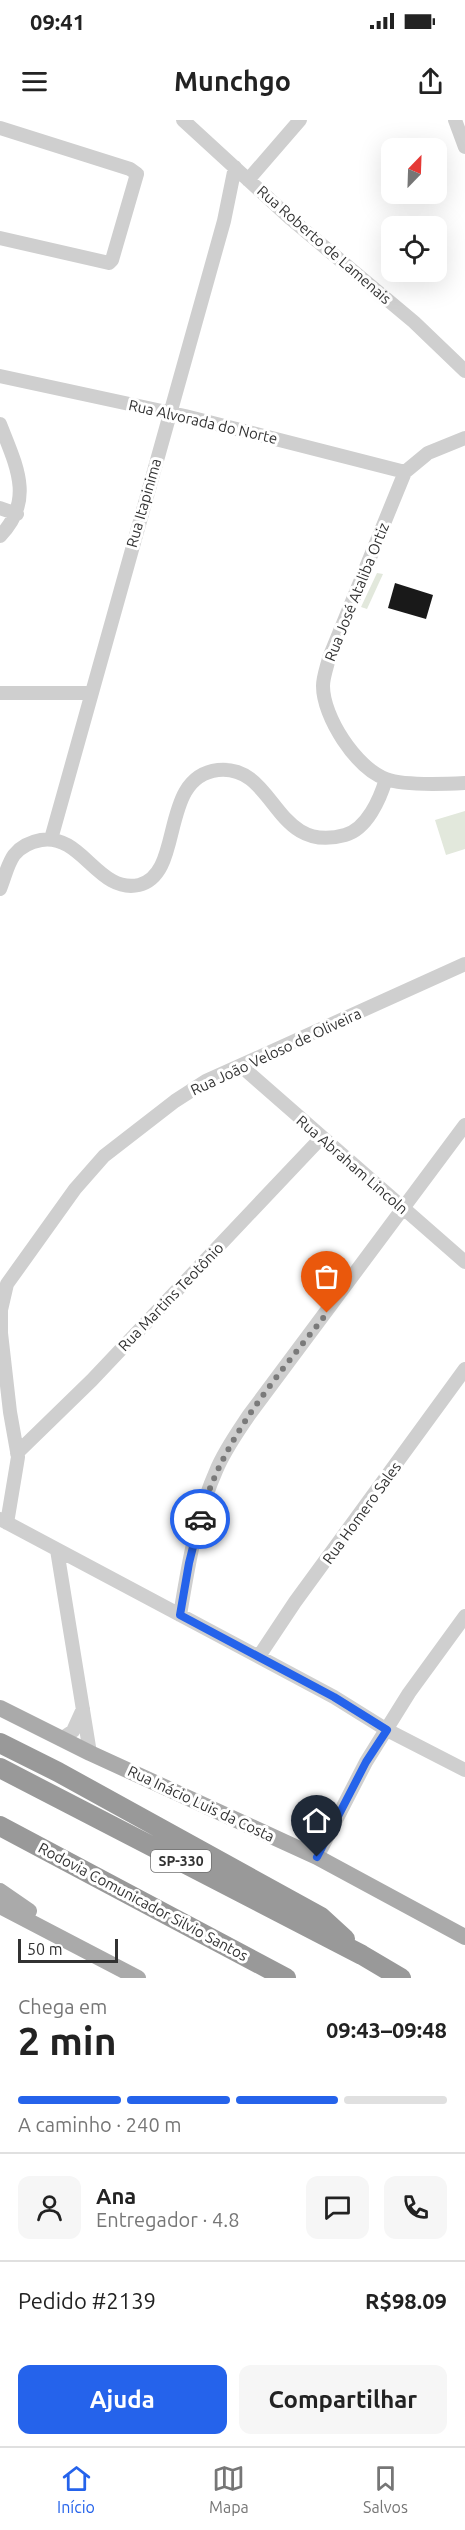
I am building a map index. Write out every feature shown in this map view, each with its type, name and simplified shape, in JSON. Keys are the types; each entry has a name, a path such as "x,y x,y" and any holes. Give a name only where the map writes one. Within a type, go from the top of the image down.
{"highway":[{"path":"0,1743 58,1772 321,1917 362,1955"},
{"name":"SP-330","path":"0,1768 362,1955 401,1978"},
{"name":"Rodovia Comunicador Silvio Santos","path":"0,1826 286,1978"}],"main road":[{"name":"Rua Inácio Luis da Costa","path":"0,1708 90,1753 317,1857 465,1937"},
{"path":"0,1891 79,1948"},
{"path":"0,1906 138,1978"}],"street":[{"path":"0,238 110,263 137,174 130,169 0,128 8,120"},
{"name":"Rua Roberto de Lamenais","path":"183,120 248,180 414,322 465,371"},
{"path":"248,180 300,120"},
{"path":"455,120 465,147"},
{"name":"Rua Itapinima","path":"51,838 224,221 235,167"},
{"name":"Rua Alvorada do Norte","path":"0,376 169,413 405,472"},
{"path":"0,424 12,455 20,488 17,514 0,536"},
{"name":"Rua José Ataliba Ortiz","path":"386,779 364,764 350,749 332,721 323,685 329,658 405,472 428,453 465,438"},
{"path":"0,508 17,514"},
{"path":"0,693 91,693"},
{"path":"0,889 7,868 23,846 51,838 79,853 105,877 121,885 138,885 152,880 160,868 177,812 188,787 201,775 215,770 230,770 246,776 258,785 299,832 314,838 331,839 351,834 369,816 386,779 435,785 465,783"},
{"name":"Rua João Veloso de Oliveira","path":"4,1521 17,1453 1,1333 1,1310 7,1284 75,1189 104,1156 175,1101 206,1081 465,964"},
{"name":"Rua Abraham Lincoln","path":"241,1066 465,1262"},
{"path":"180,1615 189,1563 205,1502 227,1448 249,1415 465,1125"},
{"name":"Rua Martins Teotônio","path":"17,1453 88,1384 321,1138"},
{"name":"Rua Homero Sales","path":"259,1656 465,1369"},
{"path":"4,1521 259,1656 334,1697 387,1730 465,1770"},
{"path":"57,1550 90,1753"},
{"path":"317,1857 366,1762 409,1693 463,1623"},
{"path":"62,1739 73,1731 83,1709"}],"shaded area":[{"path":"377,573 383,574 367,609 361,607"},
{"path":"465,811 465,849 446,855 435,820"}],"building":[{"path":"395,583 433,595 426,619 388,608"}],"way so far":[{"path":"200,1519 216,1471 227,1448 249,1415 327,1313"}],"route":[{"path":"200,1519 180,1615 334,1697 387,1730 366,1762 317,1857"}]}
